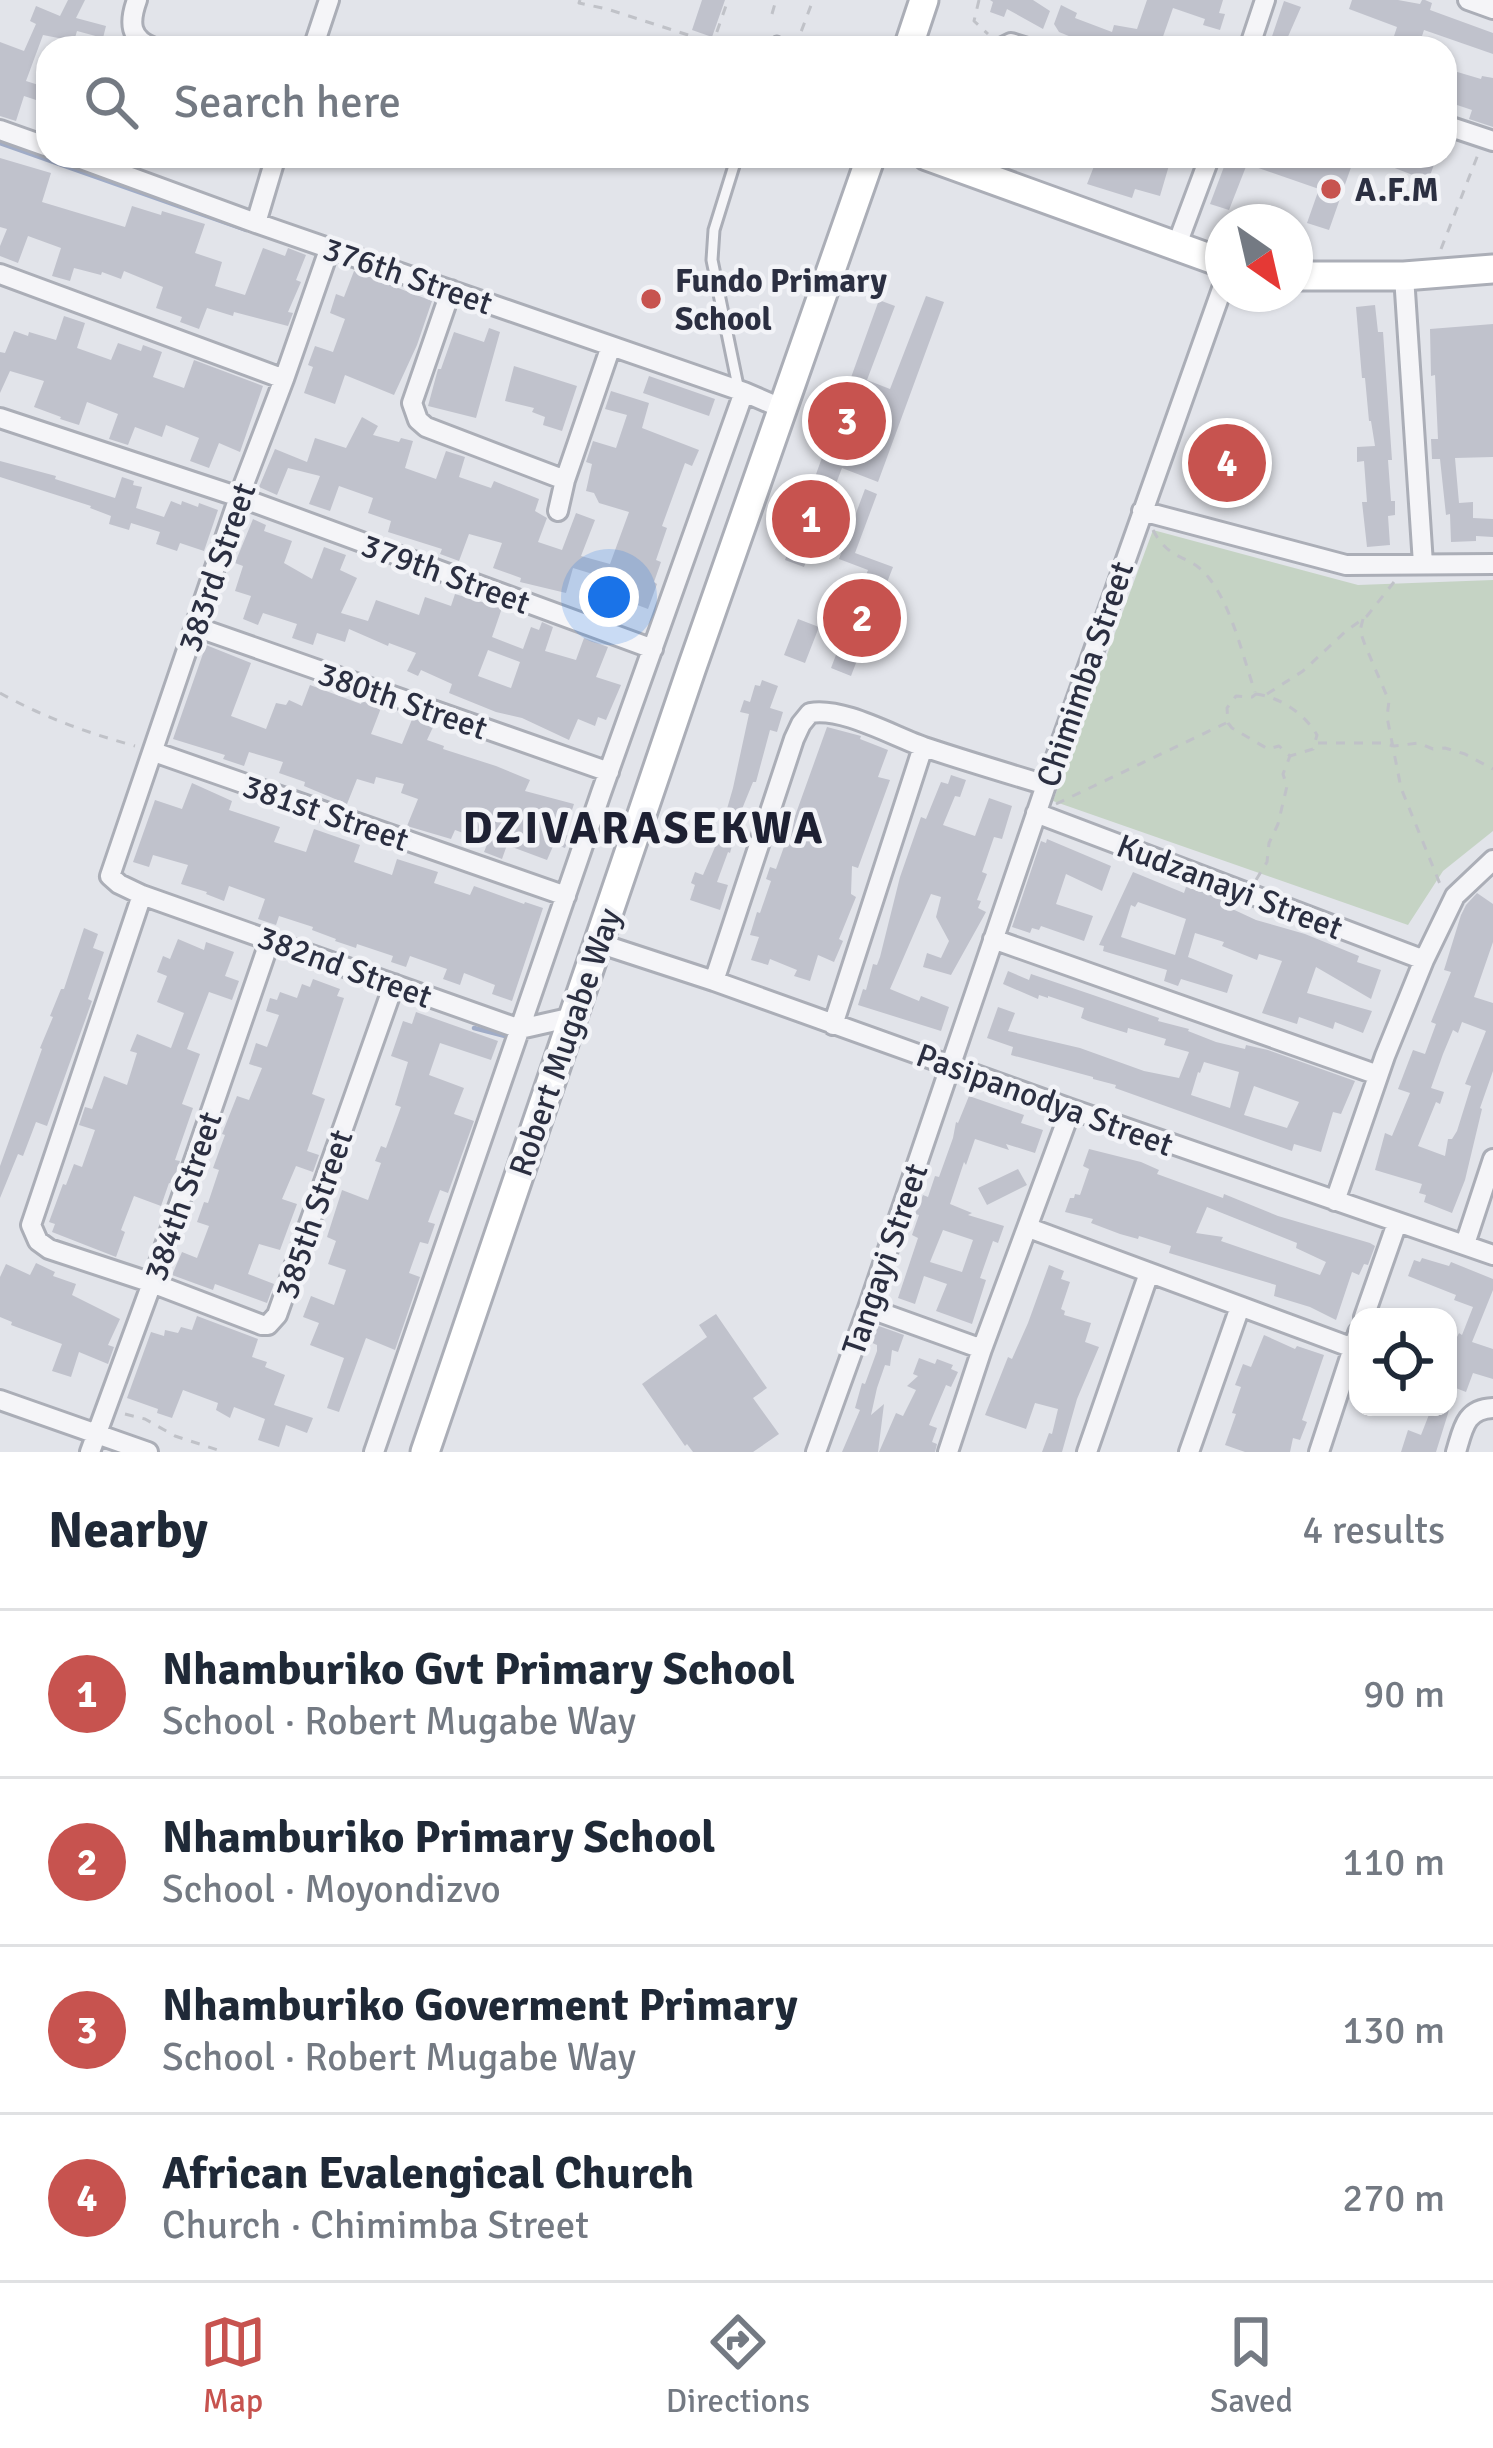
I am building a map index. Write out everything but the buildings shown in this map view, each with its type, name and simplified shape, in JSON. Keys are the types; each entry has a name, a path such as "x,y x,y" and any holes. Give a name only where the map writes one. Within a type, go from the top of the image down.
{"street":[{"path":"137,0 130,18 137,36"},
{"path":"317,36 329,0"},
{"path":"912,36 924,0"},
{"path":"1253,36 1265,0"},
{"path":"1468,0 1493,9"},
{"path":"1457,129 1488,140"},
{"path":"0,130 36,143"},
{"name":"376th Street","path":"106,168 781,408"},
{"path":"256,223 272,168"},
{"name":"Robert Mugabe Way","path":"424,1452 867,168"},
{"path":"969,168 1205,257"},
{"path":"1177,248 1206,168"},
{"name":"383rd Street","path":"119,884 110,876 110,869 330,248"},
{"path":"1313,276 1493,269"},
{"path":"0,274 284,380"},
{"path":"1404,276 1414,565"},
{"path":"451,290 412,403 418,420 425,427 565,480"},
{"name":"Chimimba Street","path":"951,1065 1046,785 1149,513 1215,312"},
{"path":"558,512 611,346"},
{"path":"374,1452 741,392"},
{"name":"379th Street","path":"0,418 239,497 653,649"},
{"path":"1149,513 1346,565 1493,564"},
{"name":"380th Street","path":"196,627 609,772"},
{"path":"714,981 794,739 810,713 824,710 1046,785"},
{"path":"833,1025 923,747"},
{"name":"381st Street","path":"154,752 566,896"},
{"name":"Kudzanayi Street","path":"1036,813 1424,960"},
{"path":"1335,1201 1424,960 1455,896 1493,860"},
{"name":"382nd Street","path":"119,884 520,1029"},
{"path":"142,895 31,1225 38,1241 49,1249 152,1283"},
{"path":"993,939 1378,1075"},
{"name":"384th Street","path":"93,1443 270,940"},
{"name":"Pasipanodya Street","path":"598,943 1493,1255"},
{"name":"385th Street","path":"152,1283 262,1325 274,1321 394,984"},
{"path":"520,1029 573,1017"},
{"name":"Tangayi Street","path":"815,1452 951,1065"},
{"path":"948,1452 1071,1109"},
{"path":"1465,1244 1493,1159"},
{"path":"1367,1308 1397,1223"},
{"path":"1029,1228 1240,1307 1349,1339"},
{"path":"1088,1452 1149,1273"},
{"path":"1190,1452 1240,1307"},
{"path":"868,1308 982,1349"},
{"path":"1319,1452 1349,1360"},
{"path":"0,1400 93,1443 148,1452"},
{"path":"1456,1452 1470,1415 1493,1408"}],"lane":[{"path":"733,168 714,230 712,260 741,392"}],"path":[{"path":"580,0 688,36"},
{"path":"718,36 728,0"},
{"path":"772,14 776,0"},
{"path":"800,36 813,0"},
{"path":"979,0 974,21 990,36"},
{"path":"1435,272 1488,140"},
{"path":"1149,513 1162,545 1178,558 1196,563 1212,581 1256,694"},
{"path":"1266,694 1314,662 1378,605 1414,565"},
{"path":"1363,619 1360,631 1389,701 1387,717 1401,788 1432,856 1438,882 1445,893 1455,896"},
{"path":"0,693 92,734 154,752"},
{"path":"1266,694 1305,718 1317,735 1316,743 1313,749 1290,756 1279,746 1268,749 1246,738 1228,723 1227,708 1236,696 1266,694"},
{"path":"1036,813 1228,723"},
{"path":"1316,743 1394,746 1409,742 1465,754 1493,769"},
{"path":"1251,892 1267,862 1278,824 1287,786 1283,774 1290,756"},
{"path":"106,1409 145,1419 176,1436 224,1452"}],"green space":[{"path":"1153,530 1358,585 1493,580 1493,831 1443,871 1408,925 1053,801"}],"waterway":[{"path":"0,143 36,156"},
{"path":"71,168 246,230"},
{"path":"474,1028 509,1037"}],"place":[{"name":"A.F.M","path":"1331,189"},
{"name":"Fundo Primary School","path":"651,299"},
{"name":"Nhamburiko Goverment Primary","path":"847,421"},
{"name":"African Evalengical Church","path":"1227,463"},
{"name":"Nhamburiko Gvt Primary School","path":"811,519"},
{"name":"Nhamburiko Primary School","path":"862,618"}],"district":[{"name":"DZIVARASEKWA","path":"644,827"}]}
